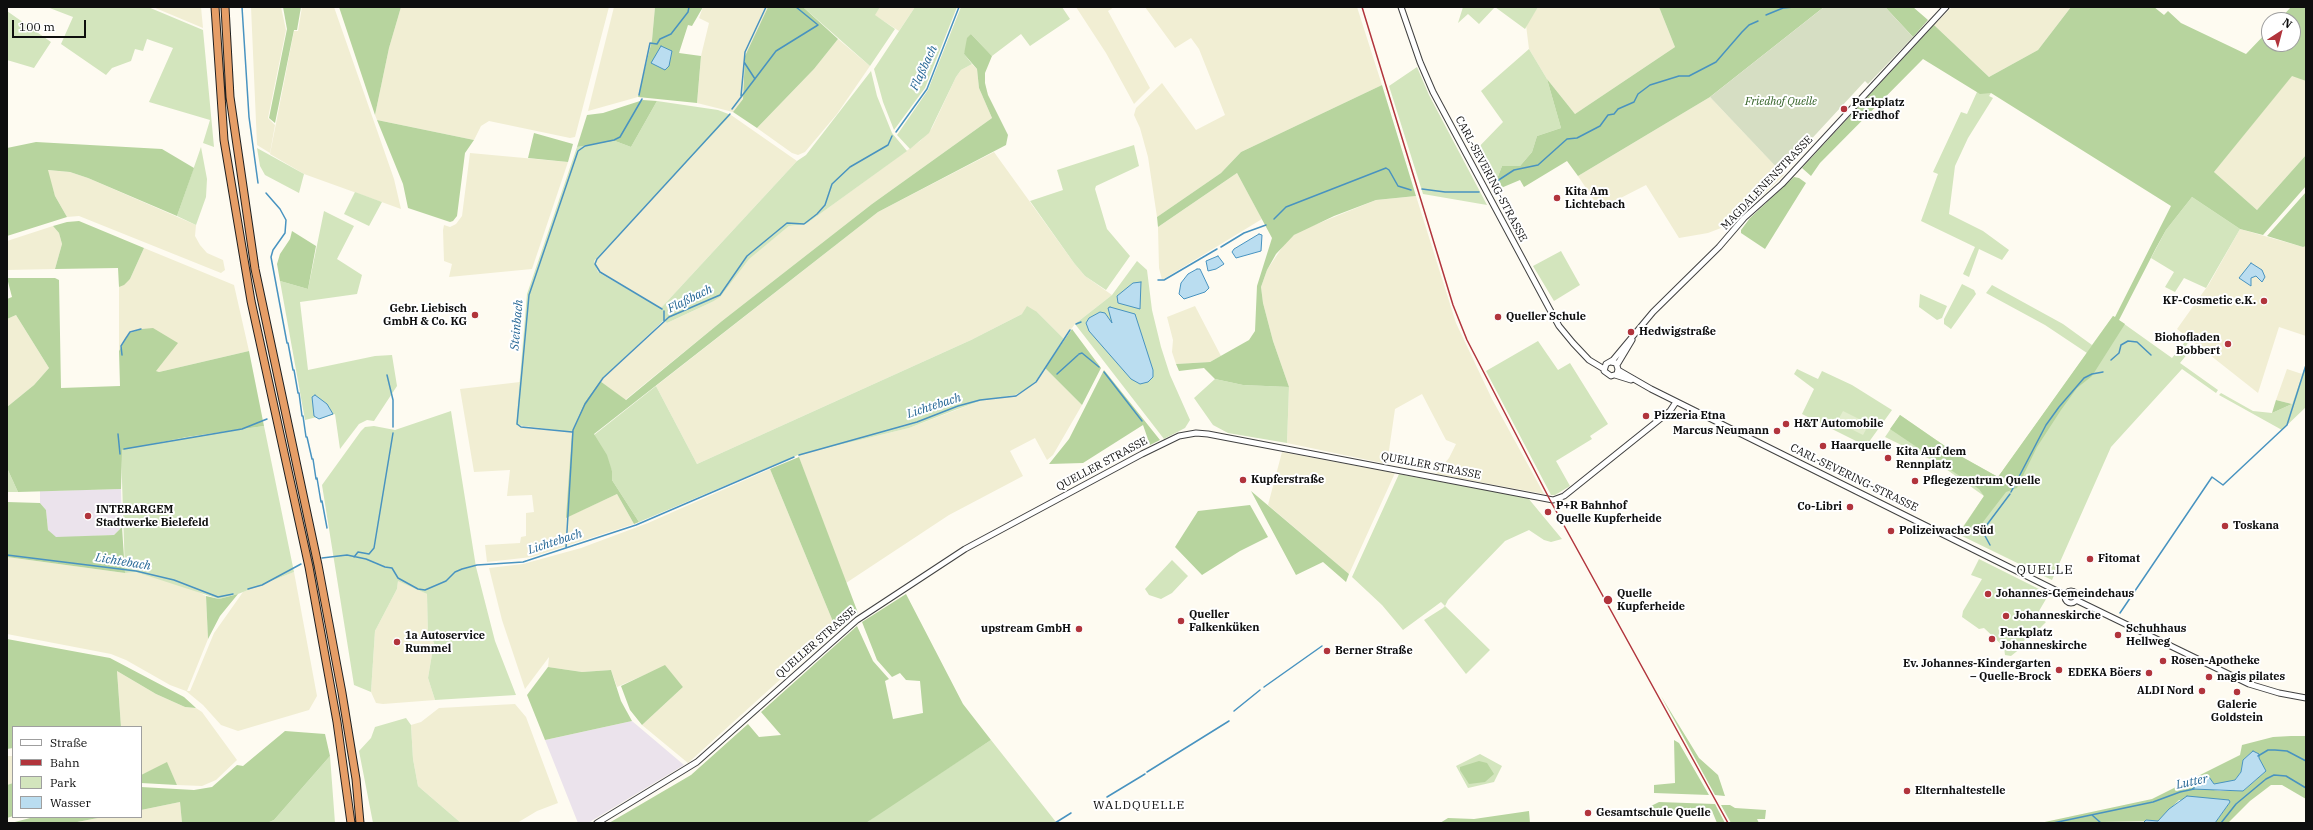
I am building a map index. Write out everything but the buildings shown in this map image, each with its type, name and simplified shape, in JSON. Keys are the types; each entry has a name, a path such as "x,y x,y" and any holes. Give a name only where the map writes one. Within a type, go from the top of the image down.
{"highway":[{"path":"215,7 224,140 251,301 309,567 338,729 351,823"},
{"path":"226,7 231,104 254,262 318,565 342,693 356,779 360,823"}],"street":[{"name":"CARL-SEVERING-STRASSE","path":"1401,7 1423,70 1445,115 1557,323 1581,351 1605,366 1608,376 1617,370 1634,381 2065,595"},
{"name":"MAGDALENENSTRASSE","path":"1611,362 1653,312 1719,247 1744,218 1777,189 1946,7"},
{"name":"MAGDALENENSTRASSE","path":"1617,370 1634,336"},
{"path":"1605,366 1611,362 1617,370"},
{"name":"QUELLER STRASSE","path":"597,823 697,762 840,633 863,615 965,549 1136,457 1179,436 1196,433 1208,434 1553,500 1561,498 1569,492 1670,411 1676,402"},
{"path":"2076,600 2074,592 2069,591 2065,595 2069,603 2076,600 2249,684 2279,693 2306,698"}],"shaded area":[{"path":"153,7 201,7 203,28"},
{"path":"251,7 281,7 286,30 268,118 275,125 270,153 257,145"},
{"path":"302,7 334,7 394,179 401,209 304,174 270,154 294,31 298,31"},
{"path":"401,7 609,7 575,137 570,138 489,121 481,126 474,140 377,120 375,115 389,48"},
{"path":"614,7 655,7 652,40 638,97 588,111"},
{"path":"703,7 768,7 745,56 743,99 733,112 697,103 701,56 709,23 699,18"},
{"path":"880,7 915,7 899,31 874,15"},
{"path":"1076,7 1114,7 1108,11 1150,88 1134,104 1106,53"},
{"path":"1145,7 1357,7 1382,85 1241,152 1221,173 1157,217 1148,157 1140,128 1134,115 1136,108 1162,83 1196,130 1225,115 1199,49 1191,38 1175,48"},
{"path":"1538,7 1659,7 1675,47 1575,114 1547,79 1529,49 1526,25"},
{"path":"1952,7 2071,7 2038,50 1989,77 1934,25"},
{"path":"838,39 870,66 837,114 805,152 798,155 792,153 757,128 814,69"},
{"path":"972,64 977,69 979,88 992,118 872,204 722,321 625,400 600,381 665,320 667,323 712,302 748,259 789,226 806,224 920,141 932,128 956,77 961,70"},
{"path":"2292,75 2306,81 2306,155 2257,210 2214,172"},
{"path":"1710,97 1784,175 1761,197 1721,228 1708,233 1679,238 1646,185 1607,205 1594,200 1578,176"},
{"path":"731,115 797,161 661,308 598,272 594,261"},
{"path":"994,152 1074,263 1085,276 1112,295 1075,324 1064,339 1037,312 1022,314 971,340 697,464 656,386 878,212"},
{"path":"470,153 568,162 532,269 449,277 452,264 444,261 443,230 444,225 450,227 456,224 462,216"},
{"path":"47,170 70,172 88,178 196,225 195,236 200,245 207,253 223,260 225,270 221,273 79,216 67,217 55,196"},
{"path":"1237,173 1262,219 1162,280 1159,268 1158,227"},
{"path":"1416,196 1456,323 1492,399 1544,494 1436,474 1449,458 1456,444 1446,440 1422,394 1395,409 1387,464 1287,443 1289,387 1273,341 1263,303 1261,287 1267,270 1285,243 1294,235 1307,228 1376,200"},
{"path":"53,226 59,233 62,244 55,269 7,270 7,241"},
{"path":"2240,229 2303,247 2306,246 2306,336 2279,327 2258,393 2177,329 2209,284"},
{"path":"144,248 234,285 249,351 159,372 156,371 130,333 119,351 119,287 130,279"},
{"path":"1195,306 1221,356 1210,362 1176,364 1172,352 1173,340 1167,317"},
{"path":"16,315 49,368 34,385 7,407 7,319"},
{"path":"1045,368 1082,405 1053,455 1047,460 1035,438 1010,451 1023,476 949,515 846,583 798,455 909,428 980,401 1015,395 1035,382"},
{"path":"2287,369 2302,374 2292,404 2276,400"},
{"path":"520,382 516,425 572,432 567,517 617,494 634,524 532,557 487,562 485,545 520,543 521,537 526,536 526,513 534,512 532,495 507,496 510,470 474,472 460,389"},
{"path":"1282,452 1395,473 1349,574 1268,505"},
{"path":"770,469 836,629 688,763 642,725 683,687 665,666 617,687 611,670 582,672 548,667 549,657 525,689 502,620 489,568 523,564 581,548 648,523"},
{"path":"121,489 122,527 114,535 55,538 48,530 46,510 40,503 40,491"},
{"path":"7,557 125,573 136,572 189,587 206,596 208,639 187,691 190,691 214,633 243,592 294,572 317,696 309,710 238,731 221,725 203,705 186,691 170,685 126,660 111,654 7,634"},
{"path":"398,580 427,594 428,639 434,642 428,678 435,700 383,704 376,703 371,692 375,631 397,589"},
{"path":"117,671 156,694 185,707 196,708 202,712 237,760 216,780 202,786 177,785 167,763 142,775 142,726 121,726"},
{"path":"515,704 526,717 558,803 537,811 517,823 461,823 418,786 413,759 411,725 421,722 439,708"},
{"path":"632,721 684,765 588,823 578,823 545,740"},
{"path":"7,756 12,756 12,783 7,785"},
{"path":"180,802 182,823 72,823 98,818 142,818 142,810"}],"green space":[{"path":"47,7 148,7 203,30 214,147 203,143 210,120 149,102 173,48 147,39 143,51 135,49 131,61 112,68 106,75 61,44 73,17"},
{"path":"283,7 301,7 297,30 294,30 275,123 269,118 287,29"},
{"path":"339,7 401,7 389,48 375,115"},
{"path":"655,7 703,7 692,26 688,25 679,53 701,56 697,103 638,97 652,40"},
{"path":"768,7 803,7 838,39 814,69 757,128 733,112 743,99 745,56"},
{"path":"803,7 880,7 875,15 895,29 870,66"},
{"path":"915,7 957,7 925,88 894,130 883,102 874,69"},
{"path":"961,7 1062,7 1070,19 1030,46 1021,34 992,56 971,34 964,54 972,64 961,70 956,77 929,133 910,149 897,135 928,90"},
{"path":"1463,7 1495,7 1479,24 1468,14 1458,23"},
{"path":"1495,7 1538,7 1525,29"},
{"path":"1659,7 1824,7 1710,97 1578,176 1567,161 1524,187 1520,180 1501,188 1497,179 1502,166 1520,166 1532,152 1537,136 1561,128 1547,79 1575,114 1675,47"},
{"name":"Friedhof Quelle","path":"1824,7 1885,7 1913,37 1868,84 1865,81 1781,172 1710,97"},
{"path":"1885,7 1913,7 1928,20 1913,37"},
{"path":"2071,7 2154,7 2164,15 2168,11 2181,23 2246,54 2261,38 2261,52 2301,52 2301,12 2286,12 2291,7 2306,7 2306,81 2292,76 2214,172 2257,210 2306,155 2306,186 2263,235 2240,229 2192,197 2166,230 2119,320 2125,324 2092,376 2077,388 2061,410 2037,447 2017,488 2006,492 1983,522 1982,529 1979,529 1974,535 1964,533 1962,529 1984,496 1979,489 1890,429 1900,415 1955,453 1998,477 2113,316 2115,317 2171,206 1991,93 1980,94 1923,59 1820,163 1811,176 1802,168 1934,25 1989,77 2038,50"},
{"path":"7,11 51,42 34,68 7,60"},
{"path":"971,34 992,56 985,73 985,83 988,95 1008,135 1006,145 878,212 594,434 607,455 612,471 612,480 639,522 634,524 617,494 566,518 572,432 584,403 600,381 626,400 722,321 872,204 992,118 979,88 977,69 964,54 967,38"},
{"path":"1529,49 1547,79 1561,128 1537,136 1532,152 1520,166 1502,166 1497,179 1489,183 1473,153 1503,122 1481,91"},
{"path":"1417,67 1429,95 1487,205 1423,194 1389,86"},
{"path":"871,71 877,96 892,133 907,151 806,224 789,226 749,259 720,297 667,323 664,320 600,381 584,403 572,432 516,425 527,294 577,147 615,141 631,147 657,101 718,110 731,115 594,261 598,272 661,308 797,161 806,155"},
{"path":"1382,85 1416,196 1376,200 1334,216 1294,235 1276,254 1267,270 1261,287 1263,303 1273,341 1289,387 1243,385 1215,379 1204,368 1179,371 1176,364 1210,362 1249,340 1255,331 1257,286 1272,238 1237,173 1158,227 1157,217 1221,173 1241,152"},
{"path":"1977,92 1991,93 1989,96 1993,98 1968,138 1955,166 1949,214 1983,231 2009,250 2002,260 1979,249 1969,277 1963,274 1975,247 1921,221 1938,174 1933,172 1961,112 1967,114"},
{"path":"643,100 657,101 631,147 615,141 577,147 587,115 603,113"},
{"path":"377,120 474,140 465,153 457,216 453,221 450,222 408,208 403,184"},
{"path":"534,133 573,144 568,162 528,158"},
{"path":"36,142 162,149 194,168 177,216 88,178 70,172 48,170 55,196 67,217 7,236 7,148"},
{"path":"1134,145 1139,166 1096,186 1095,189 1107,229 1130,256 1106,290 1085,276 1030,201 1063,190 1057,170"},
{"path":"201,147 207,179 206,197 196,225 177,216"},
{"path":"257,148 304,174 299,193 265,175 260,166"},
{"path":"1794,177 1799,178 1806,183 1765,249 1741,233 1741,230 1750,218"},
{"path":"355,192 382,202 369,226 344,214"},
{"path":"2306,192 2306,246 2303,247 2267,236"},
{"path":"2192,197 2240,229 2206,288 2184,278 2175,292 2165,287 2174,272 2151,258 2166,230"},
{"path":"324,211 354,226 337,259 362,275 357,294 300,302 308,370 375,356 392,355 397,386 374,421 367,420 359,424 340,449 335,414 319,419 317,417 305,420 280,281 308,289"},
{"path":"79,221 144,248 130,279 124,285 119,287 118,268 55,269 62,244 59,233 53,226 67,222"},
{"path":"292,231 316,246 308,289 280,281 277,264 280,254 290,239"},
{"path":"1561,251 1580,285 1554,301 1533,266"},
{"path":"1137,261 1147,270 1152,310 1161,347 1170,375 1190,420 1185,428 1164,439 1075,324 1112,295"},
{"path":"7,278 55,278 59,280 61,388 120,386 119,351 130,333 142,329 153,328 178,343 156,371 159,372 249,351 264,426 187,437 122,450 121,489 18,492 7,468 7,407 34,385 49,368 16,315 7,319 7,299 12,297"},
{"path":"1962,284 1974,290 1976,294 1951,329 1944,324 1944,319"},
{"path":"1992,285 2063,324 2092,345 2113,316 2172,358 2188,338 2190,339 2186,346 2188,353 2180,363 2218,390 2216,393 2182,369 2111,447 2052,580 1958,534 1984,496 1936,462 1885,437 1900,415 1955,453 1998,477 2087,353 2045,325 1986,293"},
{"path":"1920,294 1947,306 1942,318 1937,320 1919,307"},
{"path":"1027,306 1037,312 1064,339 1035,382 1026,389 1015,395 980,401 909,428 798,455 639,522 612,480 612,471 594,435 656,386 697,464 971,340 1022,314"},
{"path":"1072,329 1101,368 1082,405 1045,368"},
{"path":"1538,341 1558,370 1570,363 1608,424 1590,436 1592,439 1556,461 1570,486 1555,495 1551,495 1486,371"},
{"path":"2306,363 2306,407 2282,430 2219,395 2221,393 2253,411 2272,413 2292,404"},
{"path":"1797,369 1818,379 1822,371 1852,385 1892,410 1866,446 1802,414 1814,389 1794,374"},
{"path":"1104,370 1160,440 1150,445 1143,425 1083,463 1049,464 1069,439"},
{"path":"1215,379 1243,385 1289,387 1287,443 1228,433 1213,425 1194,398"},
{"path":"2276,400 2292,404 2272,413"},
{"path":"451,411 476,567 495,641 516,695 435,700 428,678 434,642 428,639 427,594 398,581 397,589 375,631 371,692 354,685 322,485 365,427 374,426 395,430"},
{"path":"1843,411 1869,424 1863,435 1837,422"},
{"path":"264,426 294,572 238,594 219,599 136,572 125,573 121,450 187,437"},
{"path":"799,457 858,613 836,629 770,469"},
{"path":"7,468 18,492 7,492"},
{"path":"1399,474 1528,498 1562,539 1551,542 1544,540 1529,530 1505,541 1448,600 1445,606 1441,602 1403,630 1382,605 1352,577"},
{"path":"1251,491 1349,574 1346,582 1323,562 1296,575"},
{"path":"7,502 40,503 46,510 48,530 56,537 114,535 122,527 125,573 7,557"},
{"path":"1250,505 1268,537 1240,551 1202,575 1175,547 1198,511"},
{"path":"1979,559 2049,594 2039,611 2039,618 2046,622 2039,629 2037,627 2019,646 2021,648 2011,656 2005,655 2004,647 1984,628 1979,629 1962,617 1963,611 1982,579 1971,575"},
{"path":"1172,560 1188,576 1172,593 1161,599 1149,595 1145,589"},
{"path":"238,594 220,616 208,639 206,596 219,599"},
{"path":"906,594 963,704 991,740 866,823 609,823 691,775 748,724 759,737 781,735 761,712 857,626 873,661 889,679 885,681 893,719 923,713 920,681 906,680 900,673 892,677 877,660 862,622"},
{"path":"1445,606 1490,650 1466,674 1424,620"},
{"path":"7,639 110,658 184,697 196,708 185,707 156,694 117,671 121,726 12,726 12,748 7,749"},
{"path":"665,665 683,687 642,725 630,710 621,686"},
{"path":"548,667 582,672 611,670 621,701 632,721 545,740 527,695"},
{"path":"1661,696 1699,758 1718,775 1725,796 1715,795"},
{"path":"406,718 411,725 413,759 418,786 461,823 373,823 359,751 371,738 375,727"},
{"path":"285,731 325,734 330,756 274,820 267,823 182,823 180,802 142,810 142,787 194,790 212,787 237,765 243,766"},
{"path":"2306,736 2306,799 2282,785 2271,785 2250,801 2228,823 2215,823 2230,802 2179,800 2158,821 2040,823 2152,799 2240,755 2242,745 2273,737","holes":["2253,751 2266,771 2243,791 2220,791 2193,787 2212,783 2217,785 2235,780 2241,772 2243,760"]},
{"path":"991,740 1056,822 866,823 888,807"},
{"path":"1674,740 1679,743 1709,795 1654,793 1654,785 1675,783"},
{"path":"1480,754 1502,766 1494,782 1468,788 1456,766"},
{"path":"330,756 335,823 267,823 274,820"},
{"path":"1479,761 1487,763 1494,774 1485,782 1469,784 1460,770 1460,767"},
{"path":"167,762 177,785 142,783 142,774"},
{"path":"12,783 12,816 7,818 7,785"},
{"path":"1659,802 1715,804 1725,823 1717,823 1712,811 1648,814 1651,806"},
{"path":"1721,805 1730,805 1735,808 1766,810 1765,819 1757,819 1759,823 1731,823"},
{"path":"1529,811 1530,823 1440,823 1448,818 1474,819"},
{"path":"30,818 98,818 72,823 11,823"}],"water":[{"path":"661,46 672,51 669,66 665,70 651,63"},
{"path":"1259,234 1262,235 1261,251 1236,258 1232,252 1234,249"},
{"path":"1218,256 1224,264 1216,269 1208,271 1206,261"},
{"path":"2251,263 2262,270 2265,277 2262,282 2256,276 2251,278 2251,286 2239,278"},
{"path":"1200,269 1209,288 1205,292 1184,299 1179,294 1181,283 1188,274"},
{"path":"1141,282 1140,309 1118,303 1117,296 1133,283"},
{"path":"1110,307 1135,314 1153,370 1153,377 1148,382 1140,384 1131,379 1089,331 1086,323 1089,318 1100,312 1105,313 1112,323 1108,308"},
{"path":"315,395 327,404 333,414 319,419 314,416 312,397"},
{"path":"2253,751 2259,754 2259,758 2266,771 2243,791 2192,789 2209,777 2214,784 2235,780 2241,772 2243,760"},
{"path":"2187,796 2229,800 2230,802 2215,823 2143,823 2146,820 2158,821 2169,809"}],"waterway":[{"path":"242,7 249,117 258,183"},
{"name":"Steinbach","path":"639,95 650,43 657,44 660,39 671,34 688,12 689,7"},
{"path":"741,96 745,52 766,7"},
{"path":"732,109 776,51 818,25 796,7"},
{"name":"Flaßbach","path":"896,132 927,89 959,7"},
{"path":"1766,15 1783,8 1794,7"},
{"path":"1491,185 1514,170 1538,165 1567,139 1577,138 1600,126 1608,115 1614,114 1618,109 1634,102 1638,94 1650,85 1679,76 1689,76 1716,62 1749,25 1758,21"},
{"path":"744,62 755,79"},
{"name":"Steinbach","path":"572,432 521,427 517,424 529,295 578,151 585,146 614,140 620,137 642,99"},
{"path":"662,309 600,272 595,264 597,259 730,114"},
{"name":"Flaßbach","path":"566,548 573,430 585,404 603,378 669,317 720,295 747,256 787,223 804,224 817,214 825,205 832,184 850,167 888,145 892,136"},
{"path":"1274,219 1286,207 1386,168 1389,170 1398,186 1411,190"},
{"path":"1422,189 1445,192 1479,192"},
{"path":"266,193 280,209 286,220 285,233 273,250 271,257 287,343"},
{"path":"1221,247 1244,233 1266,225"},
{"path":"1158,280 1164,280 1217,249"},
{"path":"664,311 664,321"},
{"path":"1076,324 1081,322"},
{"path":"122,355 121,346 130,332 141,329"},
{"name":"Lichtebach","path":"799,455 917,422 958,406 980,400 1016,396 1036,382 1070,330"},
{"path":"2111,360 2119,353 2121,345 2128,341 2137,342 2151,355"},
{"path":"288,343 293,370"},
{"path":"1079,354 1082,353 1099,367"},
{"path":"1057,374 1078,355"},
{"path":"2120,613 2212,477 2223,485 2287,425 2306,365"},
{"path":"294,370 298,393"},
{"path":"1104,372 1142,421"},
{"path":"2011,492 2046,425 2059,407 2084,378 2092,374 2103,372"},
{"path":"387,375 393,400 393,427"},
{"path":"299,393 302,416"},
{"path":"303,416 306,437"},
{"path":"124,449 242,429 267,419"},
{"path":"354,557 358,552 369,554 374,548 393,433"},
{"path":"118,434 120,454"},
{"path":"307,437 312,459"},
{"name":"Lichtebach","path":"322,558 347,555 366,559 385,567 392,568 398,578 418,589 425,590 446,581 455,572 462,569 477,565 523,562 636,525 794,457"},
{"path":"313,459 316,479"},
{"path":"317,478 321,502"},
{"path":"1990,545 1984,534 1986,526 2010,494"},
{"path":"322,501 327,528"},
{"name":"Lichtebach","path":"7,555 136,571 174,580 218,597 233,594"},
{"name":"Lichtebach","path":"248,589 262,585 301,564"},
{"path":"1264,687 1322,646"},
{"path":"1234,711 1260,690"},
{"path":"1147,772 1229,721"},
{"name":"Lutter","path":"2258,756 2268,750 2287,751 2306,761"},
{"path":"1107,797 1145,774"},
{"name":"Lutter","path":"2221,823 2236,804 2266,779 2274,775 2286,776 2306,788"},
{"name":"Lutter","path":"2053,823 2153,802 2180,792 2194,789"},
{"path":"1055,823 1071,813"},
{"path":"2092,815 2101,823"}],"railway":[{"path":"1362,7 1453,305 1467,340 1550,500 1728,823"}],"place":[{"name":"Parkplatz Friedhof","path":"1844,109"},
{"name":"Kita Am Lichtebach","path":"1557,198"},
{"name":"KF-Cosmetic e.K.","path":"2264,301"},
{"name":"Gebr. Liebisch GmbH & Co. KG","path":"475,315"},
{"name":"Queller Schule","path":"1498,317"},
{"name":"Hedwigstraße","path":"1631,332"},
{"name":"Biohofladen Bobbert","path":"2228,344"},
{"name":"Pizzeria Etna","path":"1646,416"},
{"name":"H&T Automobile","path":"1786,424"},
{"name":"Marcus Neumann","path":"1777,431"},
{"name":"Haarquelle","path":"1823,446"},
{"name":"Kita Auf dem Rennplatz","path":"1888,458"},
{"name":"Kupferstraße","path":"1243,480"},
{"name":"Pflegezentrum Quelle","path":"1915,481"},
{"name":"Co-Libri","path":"1850,507"},
{"name":"P+R Bahnhof Quelle Kupferheide","path":"1548,512"},
{"name":"INTERARGEM Stadtwerke Bielefeld","path":"88,516"},
{"name":"Toskana","path":"2225,526"},
{"name":"Polizeiwache Süd","path":"1891,531"},
{"name":"Fitomat","path":"2090,559"},
{"name":"Johannes-Gemeindehaus","path":"1988,594"},
{"name":"Quelle Kupferheide","path":"1608,600"},
{"name":"Johanneskirche","path":"2006,616"},
{"name":"Queller Falkenküken","path":"1181,621"},
{"name":"upstream GmbH","path":"1079,629"},
{"name":"Schuhhaus Hellweg","path":"2118,635"},
{"name":"Parkplatz Johanneskirche","path":"1992,639"},
{"name":"1a Autoservice Rummel","path":"397,642"},
{"name":"Berner Straße","path":"1327,651"},
{"name":"Rosen-Apotheke","path":"2163,661"},
{"name":"Ev. Johannes-Kindergarten – Quelle-Brock","path":"2059,670"},
{"name":"EDEKA Böers","path":"2149,673"},
{"name":"nagis pilates","path":"2209,677"},
{"name":"ALDI Nord","path":"2202,691"},
{"name":"Galerie Goldstein","path":"2237,692"},
{"name":"Elternhaltestelle","path":"1907,791"},
{"name":"Gesamtschule Quelle","path":"1588,813"}],"district":[{"name":"QUELLE","path":"2045,570"},
{"name":"WALDQUELLE","path":"1139,806"}]}
